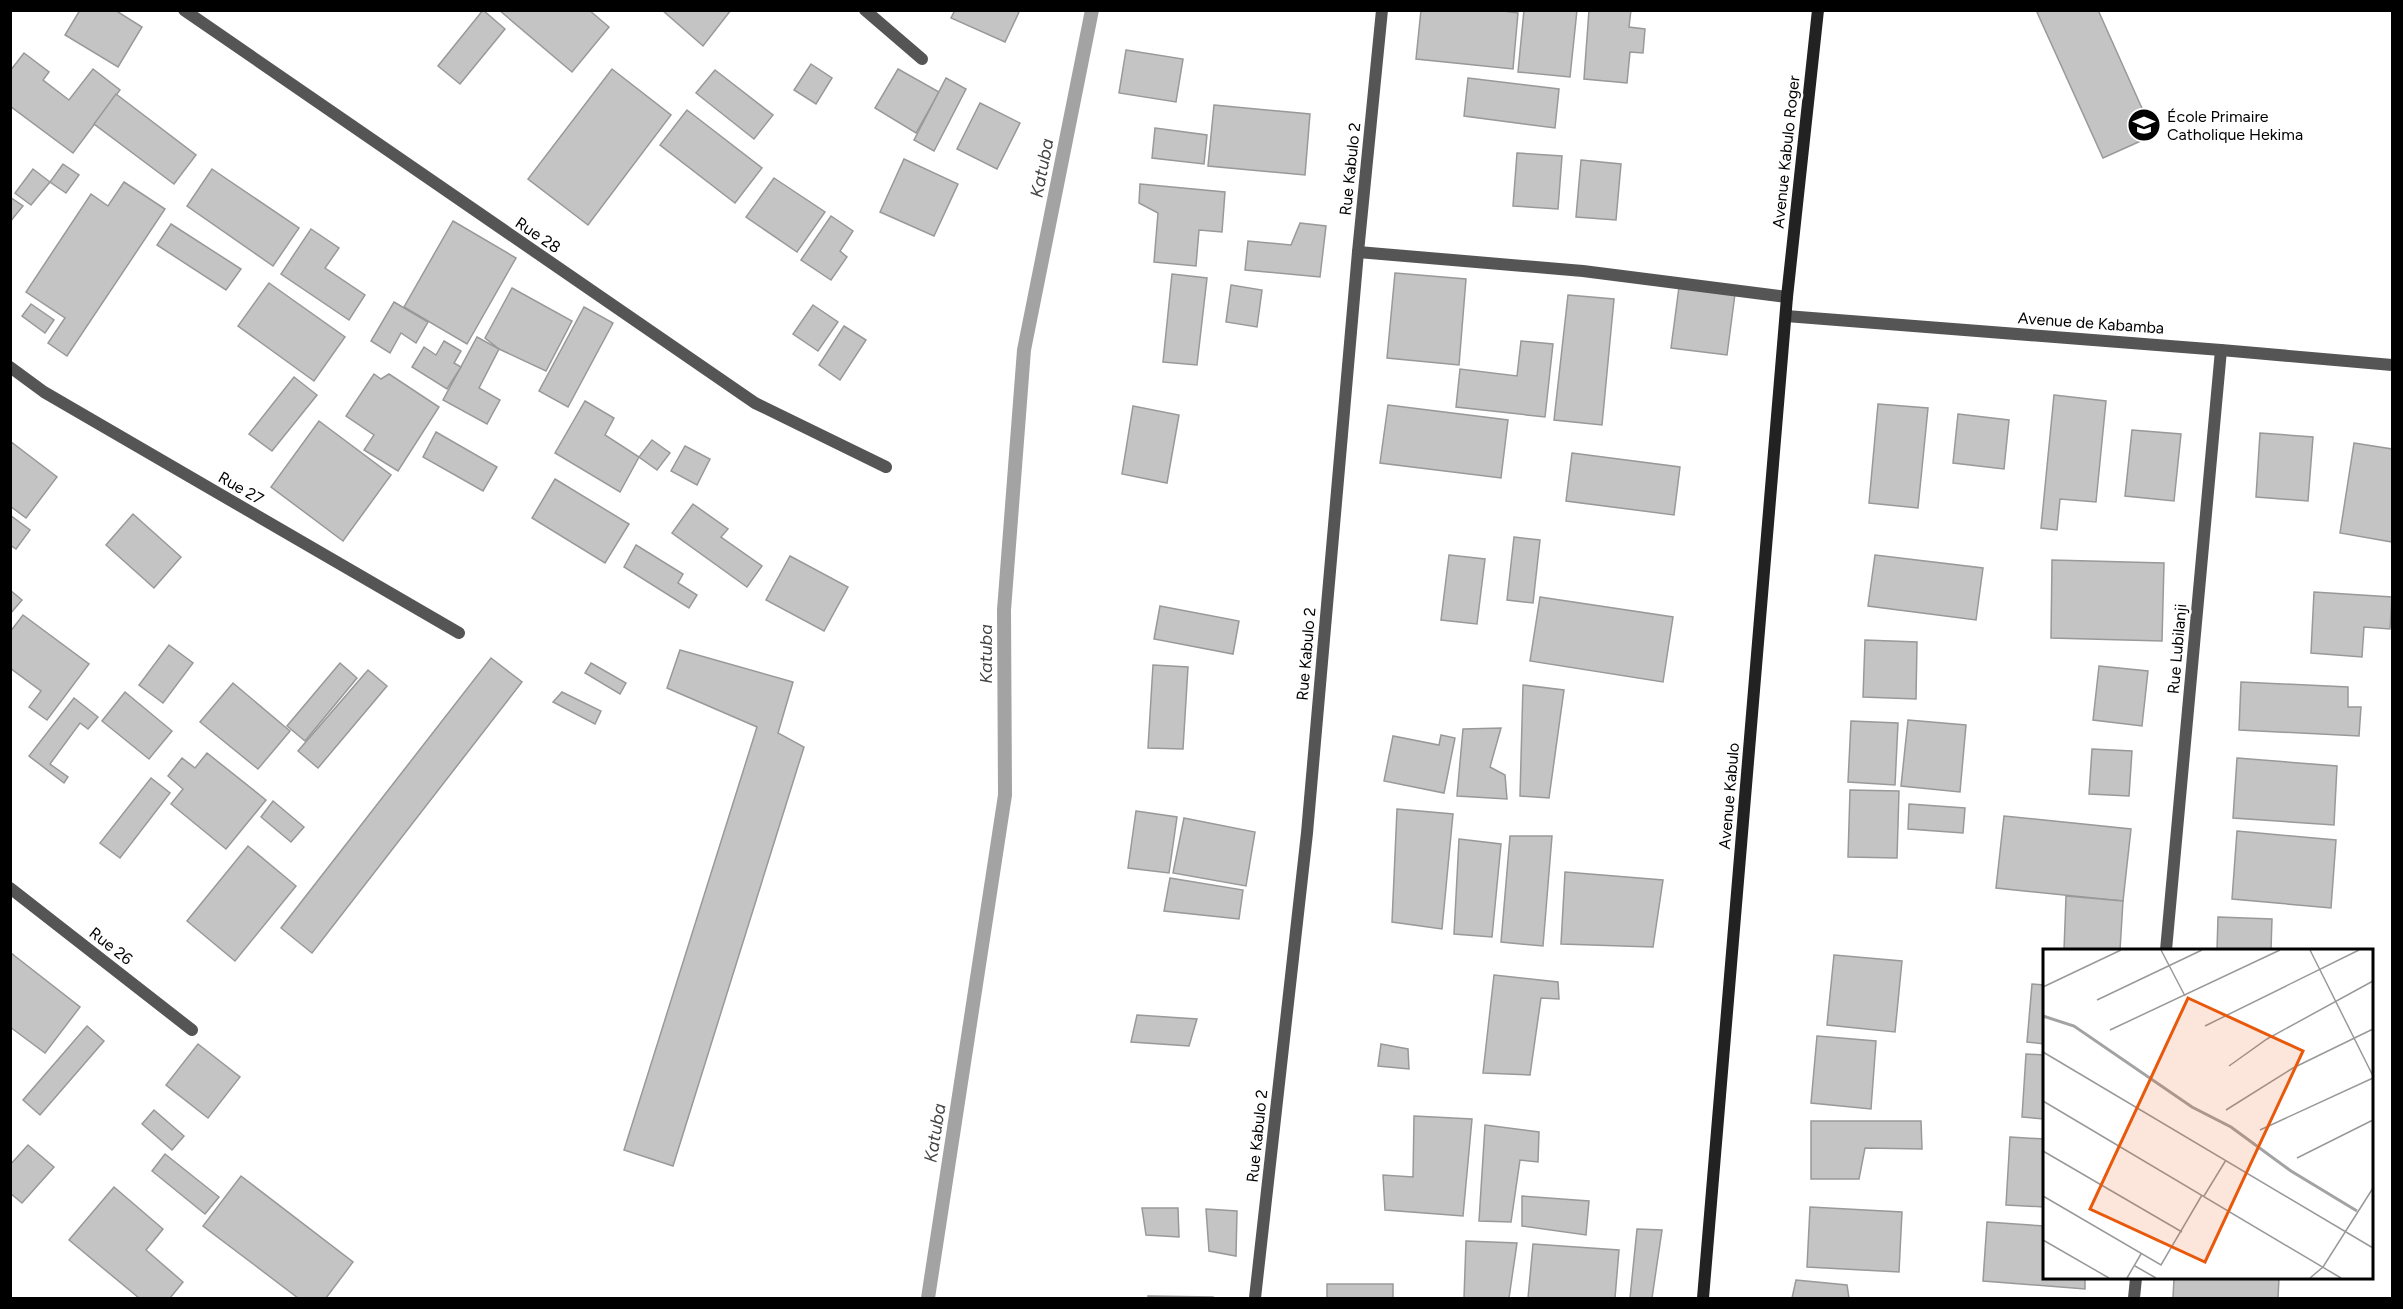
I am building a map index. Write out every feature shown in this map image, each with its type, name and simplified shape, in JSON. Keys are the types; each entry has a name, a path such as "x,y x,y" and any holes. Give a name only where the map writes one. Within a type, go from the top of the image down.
{"street":[{"name":"Rue 28","path":"184,10 755,403 886,467"},
{"path":"865,10 922,59"},
{"name":"Rue Kabulo 2","path":"1255,1299 1307,833 1358,252 1382,10"},
{"name":"Avenue Kabulo Roger","path":"1788,297 1818,10"},
{"path":"1358,252 1583,272 1788,297"},
{"name":"Avenue Kabulo","path":"1703,1299 1788,297"},
{"name":"Avenue de Kabamba","path":"1786,316 2392,365"},
{"name":"Rue Lubilanji","path":"2166,949 2221,350"},
{"name":"Rue 27","path":"10,367 44,393 459,633"},
{"name":"Rue 26","path":"10,888 192,1030"},
{"path":"2134,1299 2136,1279"}],"building":[{"path":"80,10 115,10 142,27 118,67 65,35"},
{"path":"483,10 505,29 460,84 438,66"},
{"path":"499,10 589,10 609,27 572,72"},
{"path":"662,10 731,10 703,46"},
{"path":"955,10 1020,10 1005,42 951,18"},
{"path":"1421,10 1496,10 1518,13 1513,69 1416,59"},
{"path":"1524,10 1577,10 1570,77 1518,72"},
{"path":"1589,10 1631,10 1629,27 1645,29 1643,53 1630,52 1627,83 1584,79"},
{"path":"2036,10 2098,10 2154,135 2103,158"},
{"path":"1126,50 1183,59 1176,102 1119,93"},
{"path":"24,53 49,72 43,80 69,100 93,69 120,90 73,153 10,106 10,71"},
{"path":"811,64 832,78 816,104 794,90"},
{"path":"612,69 671,115 588,225 528,179"},
{"path":"898,69 939,92 916,133 875,108"},
{"path":"715,70 773,115 754,139 696,93"},
{"path":"946,78 966,89 934,151 914,140"},
{"path":"1468,78 1559,89 1555,128 1464,116"},
{"path":"116,94 196,155 174,184 94,124"},
{"path":"980,103 1020,123 997,169 957,149"},
{"path":"1214,105 1310,114 1305,175 1208,166"},
{"path":"687,110 762,168 735,203 660,145"},
{"path":"1155,128 1207,135 1204,164 1152,158"},
{"path":"1517,153 1562,156 1558,209 1513,206"},
{"path":"904,159 958,184 934,236 880,212"},
{"path":"1581,160 1621,164 1616,220 1576,217"},
{"path":"63,164 79,175 66,193 50,182"},
{"path":"33,169 50,182 31,205 15,193"},
{"path":"212,169 299,228 273,266 187,206"},
{"path":"774,178 825,212 797,252 746,217"},
{"path":"124,182 165,209 67,356 48,343 65,318 26,292 91,194 108,206"},
{"path":"1140,184 1225,192 1222,232 1199,230 1196,266 1154,262 1158,213 1139,203"},
{"path":"10,197 23,206 10,222"},
{"path":"831,216 853,231 840,251 847,257 831,280 801,260"},
{"path":"453,221 516,258 467,344 404,307"},
{"path":"1300,223 1326,226 1320,277 1245,270 1248,241 1291,245"},
{"path":"171,224 241,269 226,290 157,245"},
{"path":"311,229 339,248 325,268 365,295 349,320 281,274"},
{"path":"1395,273 1466,279 1459,365 1387,358"},
{"path":"1172,274 1207,278 1197,365 1163,362"},
{"path":"269,283 345,337 314,381 238,326"},
{"path":"1231,285 1262,290 1257,327 1226,322"},
{"path":"1679,287 1735,294 1727,355 1671,348"},
{"path":"512,288 572,321 546,371 499,349 485,338"},
{"path":"1568,295 1614,299 1602,425 1554,420"},
{"path":"394,302 428,322 416,343 401,333 390,353 371,341"},
{"path":"31,304 54,320 45,333 22,316"},
{"path":"813,305 838,322 818,351 793,334"},
{"path":"584,307 613,323 568,407 539,391"},
{"path":"844,326 866,340 840,380 819,365"},
{"path":"477,337 499,349 479,388 500,400 487,424 443,400"},
{"path":"444,341 461,351 454,363 461,367 447,389 412,367 424,347 436,355"},
{"path":"1521,341 1553,344 1545,417 1456,407 1460,369 1517,376"},
{"path":"374,374 381,379 389,374 439,407 398,471 364,450 374,435 346,416"},
{"path":"294,377 317,395 272,451 249,434"},
{"path":"2054,395 2106,401 2096,502 2060,499 2057,530 2041,528"},
{"path":"585,401 614,418 605,435 639,457 620,492 555,453"},
{"path":"1878,404 1928,408 1918,508 1869,503"},
{"path":"1388,405 1508,420 1501,478 1380,463"},
{"path":"1133,406 1179,415 1167,483 1122,474"},
{"path":"1958,414 2009,420 2004,469 1953,463"},
{"path":"319,421 391,475 343,541 271,487"},
{"path":"2132,430 2181,434 2174,501 2125,496"},
{"path":"436,432 497,467 483,491 423,457"},
{"path":"2260,433 2313,437 2308,501 2256,497"},
{"path":"652,440 670,453 657,470 639,457"},
{"path":"10,441 57,477 26,518 10,506"},
{"path":"2354,443 2392,449 2392,542 2340,533"},
{"path":"685,446 710,459 697,485 671,471"},
{"path":"1572,453 1680,467 1674,515 1566,501"},
{"path":"555,479 629,524 605,563 532,518"},
{"path":"693,504 728,529 721,537 762,566 747,587 672,533"},
{"path":"133,514 181,557 154,588 106,545"},
{"path":"10,515 30,530 16,549 10,545"},
{"path":"1514,537 1540,540 1533,603 1507,600"},
{"path":"636,545 683,574 678,583 697,595 689,608 624,567"},
{"path":"1449,555 1485,559 1477,624 1441,620"},
{"path":"1875,555 1983,568 1976,620 1868,606"},
{"path":"790,556 848,587 824,631 766,600"},
{"path":"2052,560 2164,563 2162,641 2051,638"},
{"path":"10,590 22,600 10,614"},
{"path":"2314,592 2392,597 2390,629 2364,627 2362,657 2311,653"},
{"path":"1540,597 1673,617 1663,682 1530,661"},
{"path":"1160,606 1239,621 1233,654 1154,639"},
{"path":"23,615 89,664 47,720 29,707 41,691 10,668 10,632"},
{"path":"1865,640 1917,642 1916,699 1863,697"},
{"path":"169,645 193,663 163,703 139,685"},
{"path":"680,650 793,682 778,733 804,747 673,1166 624,1150 757,727 667,688"},
{"path":"491,658 522,682 312,953 281,928"},
{"path":"340,663 357,678 305,741 287,726"},
{"path":"591,663 626,683 620,694 585,673"},
{"path":"1153,665 1188,667 1183,749 1148,748"},
{"path":"2099,666 2148,671 2142,726 2093,720"},
{"path":"368,670 387,686 318,768 298,751"},
{"path":"2241,682 2348,687 2348,707 2361,707 2359,736 2239,730"},
{"path":"233,683 290,731 258,769 200,722"},
{"path":"1523,685 1564,690 1549,798 1520,796"},
{"path":"125,692 172,731 149,759 102,721"},
{"path":"562,692 601,711 595,724 553,702"},
{"path":"74,698 98,717 88,729 80,723 50,764 68,777 64,783 29,756"},
{"path":"1908,720 1966,725 1960,792 1901,786"},
{"path":"1851,721 1898,723 1895,785 1848,782"},
{"path":"1501,728 1490,767 1505,775 1507,799 1457,796 1463,729"},
{"path":"1441,735 1455,738 1444,793 1384,781 1393,736 1439,745"},
{"path":"2092,749 2132,751 2129,796 2089,794"},
{"path":"207,753 266,800 226,849 171,804 183,789 168,776 182,758 195,768"},
{"path":"2237,758 2337,766 2334,825 2233,818"},
{"path":"151,778 170,793 120,858 100,843"},
{"path":"1850,790 1899,791 1897,858 1848,857"},
{"path":"273,801 304,827 291,842 261,817"},
{"path":"1909,804 1965,808 1963,833 1908,829"},
{"path":"1397,809 1453,814 1442,929 1392,922"},
{"path":"1136,811 1177,817 1169,873 1128,868"},
{"path":"2004,816 2131,829 2123,901 1996,888"},
{"path":"1184,818 1255,832 1246,886 1173,873"},
{"path":"2237,831 2336,840 2331,908 2232,899"},
{"path":"1510,836 1552,836 1543,946 1501,942"},
{"path":"1459,839 1501,844 1492,937 1454,934"},
{"path":"248,846 296,886 235,961 187,921"},
{"path":"1565,872 1663,880 1653,947 1561,944"},
{"path":"1170,878 1243,890 1239,919 1164,911"},
{"path":"2066,896 2123,901 2120,949 2064,949"},
{"path":"2218,917 2272,919 2271,949 2217,949"},
{"path":"11,953 80,1007 45,1053 10,1027"},
{"path":"1834,955 1902,961 1895,1032 1827,1025"},
{"path":"1494,975 1558,982 1559,999 1541,998 1530,1075 1483,1073"},
{"path":"2032,984 2043,985 2043,1044 2027,1042"},
{"path":"1137,1015 1197,1019 1189,1046 1131,1042"},
{"path":"87,1026 104,1041 40,1115 23,1100"},
{"path":"1817,1036 1876,1041 1871,1109 1811,1103"},
{"path":"198,1044 240,1077 208,1118 166,1085"},
{"path":"1381,1044 1408,1049 1409,1069 1378,1066"},
{"path":"2026,1054 2043,1055 2043,1119 2022,1117"},
{"path":"154,1110 184,1136 172,1150 142,1124"},
{"path":"1414,1116 1472,1119 1463,1216 1385,1210 1383,1175 1413,1177"},
{"path":"1811,1121 1921,1121 1922,1149 1865,1148 1859,1179 1811,1179"},
{"path":"1485,1125 1539,1132 1538,1162 1520,1160 1511,1222 1479,1221"},
{"path":"2010,1137 2043,1139 2043,1207 2006,1205"},
{"path":"28,1145 54,1167 22,1203 10,1193 10,1165"},
{"path":"165,1154 219,1197 205,1214 152,1171"},
{"path":"241,1176 353,1262 326,1298 298,1298 203,1226"},
{"path":"114,1187 163,1229 146,1250 183,1282 170,1298 139,1298 69,1240"},
{"path":"1522,1196 1589,1201 1586,1235 1522,1226"},
{"path":"1810,1207 1902,1212 1899,1272 1807,1267"},
{"path":"1142,1208 1178,1208 1179,1237 1146,1235"},
{"path":"1206,1209 1237,1211 1236,1256 1209,1251"},
{"path":"1987,1222 2043,1226 2043,1279 2085,1279 2085,1289 1983,1281"},
{"path":"1637,1229 1662,1230 1652,1298 1630,1298"},
{"path":"1466,1241 1517,1243 1509,1298 1464,1298"},
{"path":"1533,1244 1619,1250 1615,1298 1528,1298"},
{"path":"2174,1279 2279,1279 2278,1298 2173,1298"},
{"path":"1796,1280 1847,1285 1849,1298 1792,1298"},
{"path":"1327,1284 1393,1284 1393,1298 1327,1298"},
{"path":"1148,1296 1213,1297 1213,1298 1148,1298"}],"waterway":[{"name":"Katuba","path":"928,1298 1005,795 1004,610 1024,350 1092,10"}],"place":[{"name":"École Primaire Catholique Hekima","path":"2144,125"}]}
